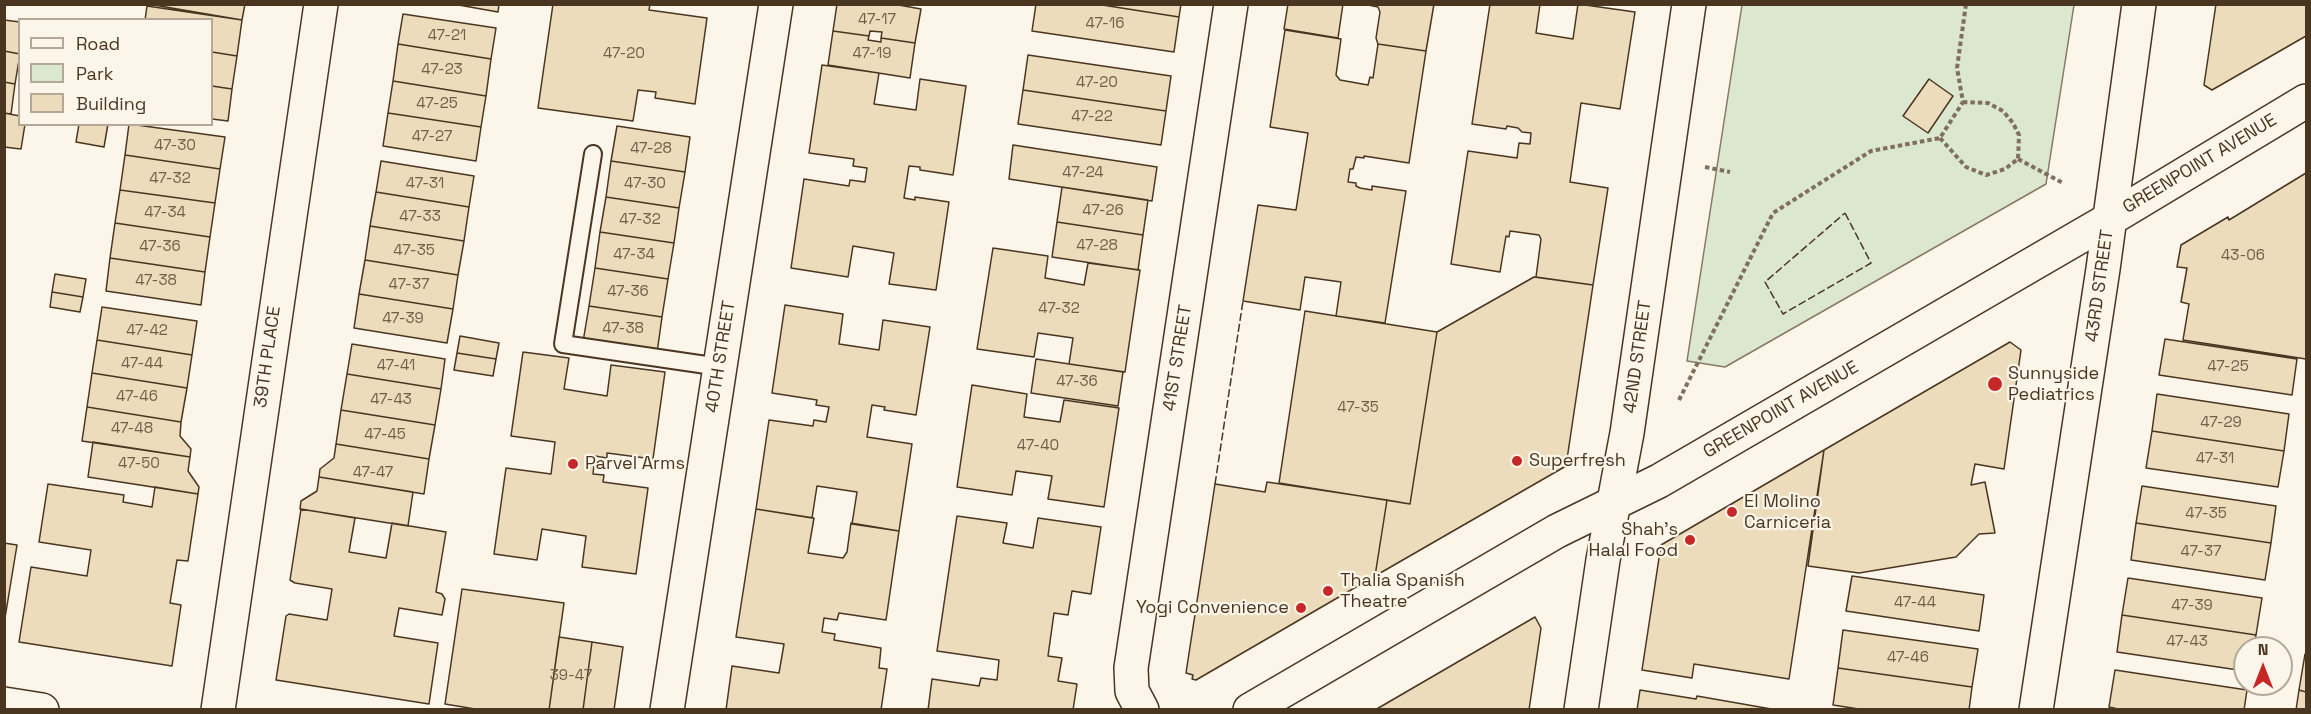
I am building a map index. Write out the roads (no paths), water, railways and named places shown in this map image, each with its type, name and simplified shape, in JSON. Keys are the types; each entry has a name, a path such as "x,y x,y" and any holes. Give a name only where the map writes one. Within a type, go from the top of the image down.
{"street":[{"name":"39TH PLACE","path":"218,710 321,4"},
{"name":"40TH STREET","path":"667,710 776,4"},
{"name":"41ST STREET","path":"1142,710 1132,691 1131,668 1231,4"},
{"name":"42ND STREET","path":"1581,710 1613,505 1627,433 1689,4"},
{"name":"43RD STREET","path":"2036,710 2110,219 2139,4"},
{"name":"GREENPOINT AVENUE","path":"1250,710 1557,531 1659,481 2110,219 2307,101"},
{"path":"4,704 42,710"}],"lane":[{"path":"593,154 563,344 720,367"}],"place":[{"name":"Sunnyside Pediatrics","path":"1995,384"},
{"name":"Superfresh","path":"1517,461"},
{"name":"Parvel Arms","path":"573,464"},
{"name":"El Molino Carniceria","path":"1732,512"},
{"name":"Shah's Halal Food","path":"1690,540"},
{"name":"Thalia Spanish Theatre","path":"1328,591"},
{"name":"Yogi Convenience","path":"1301,608"}]}
